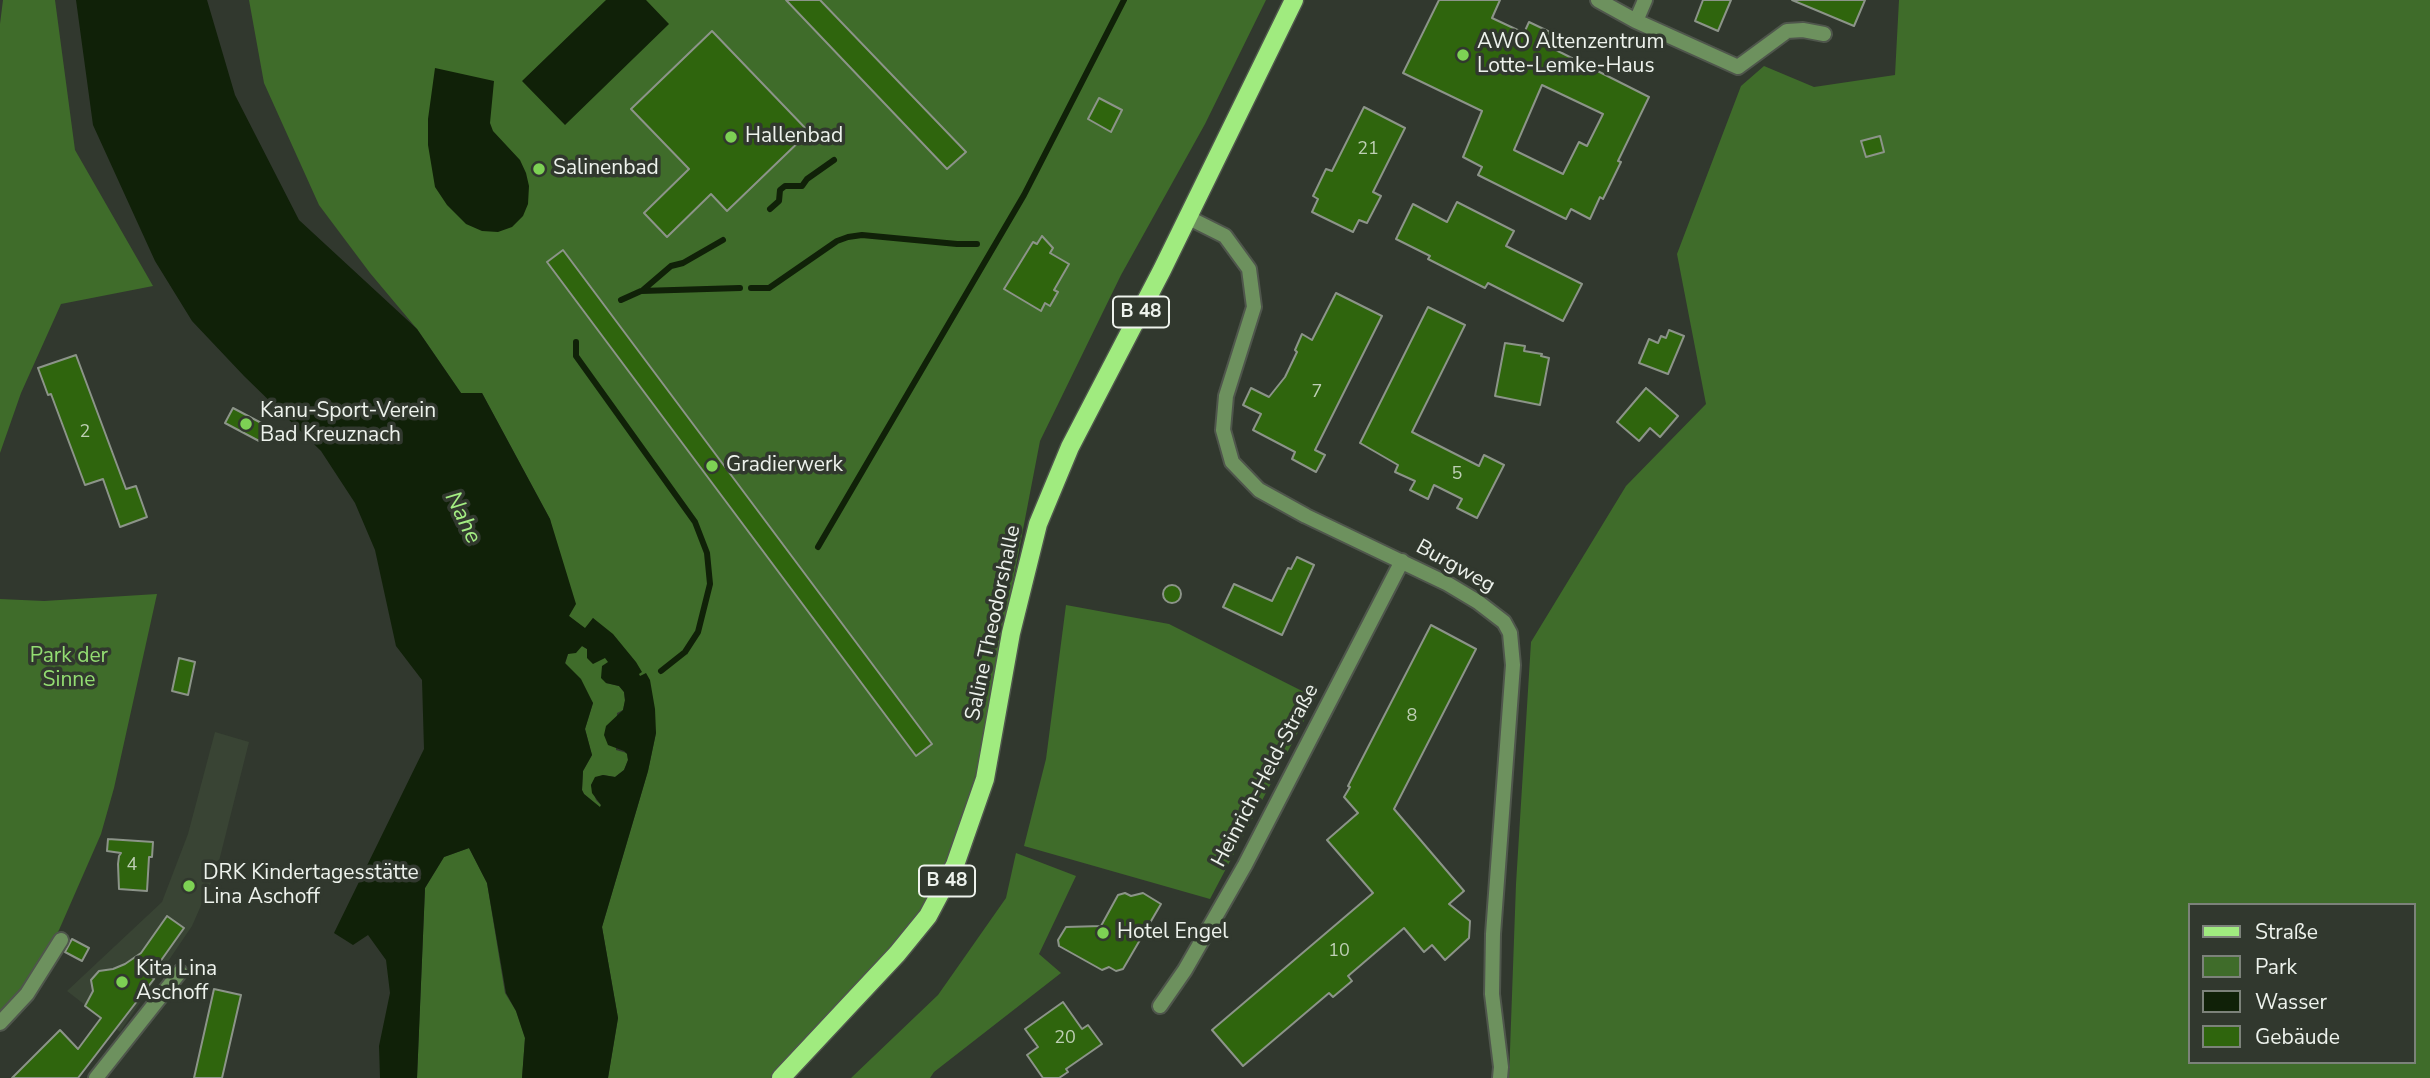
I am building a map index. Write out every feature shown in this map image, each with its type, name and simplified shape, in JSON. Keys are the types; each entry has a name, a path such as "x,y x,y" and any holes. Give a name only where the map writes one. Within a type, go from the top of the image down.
{"main road":[{"name":"Saline Theodorshalle","path":"781,1078 897,954 928,915 956,865 985,779 1011,633 1038,524 1070,447 1189,218 1294,0"}],"street":[{"path":"1598,0 1636,21 1738,67 1787,31 1803,30 1824,34"},
{"path":"1636,21 1645,0"},
{"name":"Burgweg","path":"1189,218 1225,236 1249,269 1254,307 1226,396 1223,430 1232,462 1259,490 1306,516 1448,584 1491,611 1504,622 1513,644 1509,738 1493,934 1492,994 1500,1078"},
{"name":"Heinrich-Held-Straße","path":"1160,1006 1185,970 1245,865 1402,561"},
{"path":"0,1023 27,994 61,940"},
{"path":"96,1078 180,972"}],"shaded area":[{"name":"DRK Kindertagesstätte Lina Aschoff","path":"215,732 249,742 217,869 192,926 120,1032 67,991 162,902 188,834"}],"green space":[{"path":"3,0 55,0 75,150 153,286 61,304 21,393 0,453 0,24"},
{"path":"249,0 1266,0 1205,124 1121,275 1040,441 976,774 947,863 921,911 890,951 771,1078 608,1078 618,1018 602,927 648,771 656,733 640,677 593,618 585,629 569,616 550,519 482,393 461,393 417,329 370,273 319,205 264,83"},
{"path":"1899,0 2430,0 2430,1078 1509,1078 1516,884 1531,642 1626,486 1706,404 1677,254 1741,86 1764,66 1814,87 1895,75"},
{"name":"Park der Sinne","path":"157,594 114,788 101,834 59,930 20,991 0,1011 0,599 44,601"},
{"path":"1066,605 1169,624 1316,698 1210,899 1024,846 1046,759"},
{"path":"582,646 587,649 587,658 605,657 609,662 606,683 619,686 624,692 625,701 623,710 617,713 616,750 627,753 628,760 624,770 615,777 603,775 595,778 591,785 600,808 582,790 583,771 592,755 585,729 593,703 565,664 568,654"},
{"path":"469,848 487,883 505,993 516,1011 525,1038 522,1078 417,1078 425,888 444,857"},
{"path":"1016,853 1076,876 1039,954 1061,973 934,1072 930,1078 851,1078 938,995 1006,898"}],"water":[{"name":"Nahe","path":"76,0 207,0 235,95 299,220 417,329 461,393 482,393 550,519 576,604 569,616 585,628 593,618 613,634 636,662 642,672 640,676 646,673 650,680 656,733 648,771 602,927 618,1018 608,1078 522,1078 525,1038 516,1011 506,993 487,883 469,848 444,857 425,888 417,1078 380,1078 379,1046 390,993 386,960 368,935 353,945 334,933 424,749 422,680 396,646 375,550 355,503 321,451 192,321 155,261 93,125","holes":["582,646 587,649 587,658 593,664 605,658 608,662 602,666 601,678 606,683 619,686 624,692 625,700 623,710 606,726 604,735 608,745 624,751 628,760 624,770 615,777 595,777 591,785 592,793 600,807 582,790 583,771 592,755 585,729 593,703 581,679 565,663 568,654 576,653"]},
{"path":"606,0 646,0 669,24 565,125 522,81"},
{"path":"435,68 494,81 490,123 493,131 520,160 529,186 528,204 523,216 512,227 498,232 482,231 466,224 447,205 435,187 428,145 428,119"}],"building":[{"path":"786,0 820,0 966,152 947,169"},
{"path":"1439,0 1500,0 1492,18 1524,33 1529,22 1550,32 1544,44 1649,97 1618,161 1621,162 1590,219 1571,209 1566,219 1478,175 1482,167 1463,157 1482,111 1403,73","holes":["1542,85 1603,114 1587,146 1579,142 1563,174 1514,150"]},
{"path":"1703,0 1731,0 1718,31 1695,21"},
{"path":"1792,0 1865,0 1854,26"},
{"name":"Hallenbad","path":"712,31 809,132 727,211 711,194 667,237 644,213 689,169 631,109"},
{"path":"1099,98 1122,110 1111,132 1088,119"},
{"path":"1364,107 1405,128 1373,192 1381,196 1367,223 1359,220 1353,232 1312,212 1318,199 1313,196 1326,169 1332,171"},
{"path":"1880,136 1884,152 1866,157 1861,141"},
{"path":"1457,202 1514,231 1506,246 1582,284 1563,321 1488,283 1485,288 1396,239 1413,204 1447,222"},
{"path":"1042,236 1053,248 1050,253 1069,264 1054,290 1058,292 1050,306 1045,303 1041,311 1004,289 1033,242 1037,244"},
{"name":"Gradierwerk","path":"563,250 932,744 916,756 547,262"},
{"path":"1336,293 1382,316 1315,450 1325,455 1316,472 1292,459 1295,452 1253,430 1261,414 1243,405 1251,388 1269,397 1285,377 1302,334 1312,340"},
{"path":"1428,307 1465,325 1412,432 1479,466 1484,455 1504,465 1477,518 1457,508 1462,499 1434,485 1428,499 1410,490 1415,481 1395,472 1398,465 1360,443"},
{"path":"1669,330 1684,336 1668,374 1639,363 1649,339 1658,343 1661,336 1666,338"},
{"path":"1505,343 1525,346 1524,351 1549,358 1540,405 1495,396"},
{"path":"76,355 126,489 136,486 147,517 120,527 103,479 85,485 51,394 48,395 38,368"},
{"path":"1646,388 1678,416 1660,437 1650,428 1639,441 1617,422"},
{"name":"Kanu-Sport-Verein Bad Kreuznach","path":"233,408 267,426 259,441 225,423"},
{"path":"1297,557 1314,565 1282,635 1223,607 1234,584 1272,601 1288,568 1291,569"},
{"path":"1172,585 1178,588 1181,594 1178,600 1172,603 1166,600 1163,594 1166,588"},
{"path":"1431,625 1476,649 1394,809 1464,891 1449,904 1470,921 1469,938 1445,960 1432,945 1424,952 1404,928 1348,976 1352,981 1333,997 1329,993 1243,1066 1212,1030 1373,893 1327,840 1358,813 1344,797 1350,787 1348,786"},
{"path":"179,658 195,662 188,695 172,691"},
{"path":"108,839 153,842 152,857 149,857 147,891 119,889 118,864 121,853 107,851"},
{"name":"Hotel Engel","path":"1125,893 1131,896 1143,893 1161,904 1123,969 1116,971 1109,967 1102,970 1059,946 1058,940 1066,927 1101,926 1118,895"},
{"name":"Kita Lina Aschoff","path":"167,916 184,928 150,976 154,979 78,1078 12,1078 60,1030 78,1049 101,1018 85,1006 93,991 91,980 99,971 125,964 141,953"},
{"path":"72,939 89,948 82,961 65,952"},
{"path":"214,989 241,995 222,1078 194,1078"},
{"path":"1063,1002 1082,1029 1088,1025 1102,1044 1066,1069 1068,1072 1059,1078 1043,1078 1027,1055 1038,1047 1025,1029"}],"waterway":[{"path":"818,547 1024,195 1124,0"},
{"path":"770,209 779,201 780,190 785,186 802,186 807,179 834,160"},
{"path":"751,288 769,288 837,241 848,237 862,235 977,244"},
{"path":"643,290 671,266 683,263 723,240"},
{"path":"621,300 641,291 740,288"},
{"path":"576,342 576,356 695,522 707,553 710,584 698,632 685,652 661,671"}],"place":[{"name":"AWO Altenzentrum Lotte-Lemke-Haus","path":"1463,55"},
{"name":"Hallenbad","path":"731,137"},
{"name":"Salinenbad","path":"539,169"},
{"name":"Kanu-Sport-Verein Bad Kreuznach","path":"246,424"},
{"name":"Gradierwerk","path":"712,466"},
{"name":"DRK Kindertagesstätte Lina Aschoff","path":"189,886"},
{"name":"Hotel Engel","path":"1103,933"},
{"name":"Kita Lina Aschoff","path":"122,982"}]}
